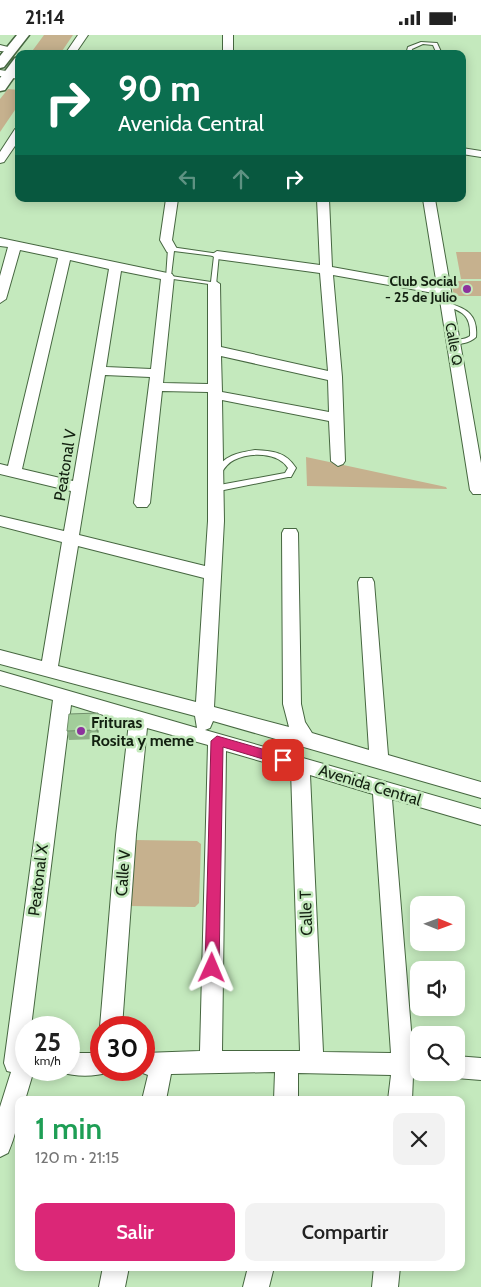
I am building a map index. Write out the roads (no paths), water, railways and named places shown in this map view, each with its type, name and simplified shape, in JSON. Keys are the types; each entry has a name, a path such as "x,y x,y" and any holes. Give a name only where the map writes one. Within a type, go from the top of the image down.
{"street":[{"path":"0,64 6,48 23,35"},
{"path":"27,50 38,35"},
{"path":"73,50 83,35"},
{"path":"228,35 228,50"},
{"path":"0,87 9,75"},
{"path":"0,160 15,137"},
{"path":"466,152 481,154"},
{"path":"171,249 166,240 172,202"},
{"path":"323,202 326,270 335,377 338,461"},
{"name":"Calle Q","path":"429,202 478,473 478,490"},
{"path":"0,242 168,277 142,503"},
{"path":"0,299 15,245"},
{"path":"216,255 326,270 446,298"},
{"path":"66,256 7,471 79,488"},
{"name":"Peatonal V","path":"49,670 116,266"},
{"path":"211,1062 210,739 205,713 216,521 214,284"},
{"path":"215,350 335,377"},
{"path":"99,371 157,380 336,418"},
{"path":"0,521 212,574"},
{"path":"290,533 292,704 296,723 306,739"},
{"path":"366,582 379,762"},
{"name":"Avenida Central","path":"0,657 306,739 379,762 481,790"},
{"name":"Avenida Central","path":"0,678 382,790 481,817"},
{"name":"Peatonal X","path":"23,1016 63,697"},
{"name":"Calle V","path":"112,1016 126,835 139,718"},
{"name":"Calle T","path":"300,765 312,1062"},
{"path":"382,790 410,1055"},
{"path":"286,1062 286,1096"},
{"path":"155,1064 312,1062 410,1064"},
{"path":"401,1096 410,1067"},
{"path":"465,1068 481,1069"},
{"name":"Peatonal X","path":"0,1145 15,1073"},
{"path":"153,1081 154,1096"},
{"path":"112,1287 115,1271"},
{"path":"256,1287 260,1271"},
{"path":"385,1287 387,1271"}],"lane":[{"path":"410,50 427,43 435,44 438,50"},
{"path":"171,249 216,255 214,284 168,277 171,249"},
{"path":"446,298 468,313 473,327 473,337 469,340 454,342"},
{"path":"260,453 285,458 290,462 292,468 288,475 216,488 220,464 228,459 260,453"}],"place":[{"name":"Club Social - 25 de Julio","path":"467,289"},
{"name":"Frituras Rosita y meme","path":"81,731"}]}
